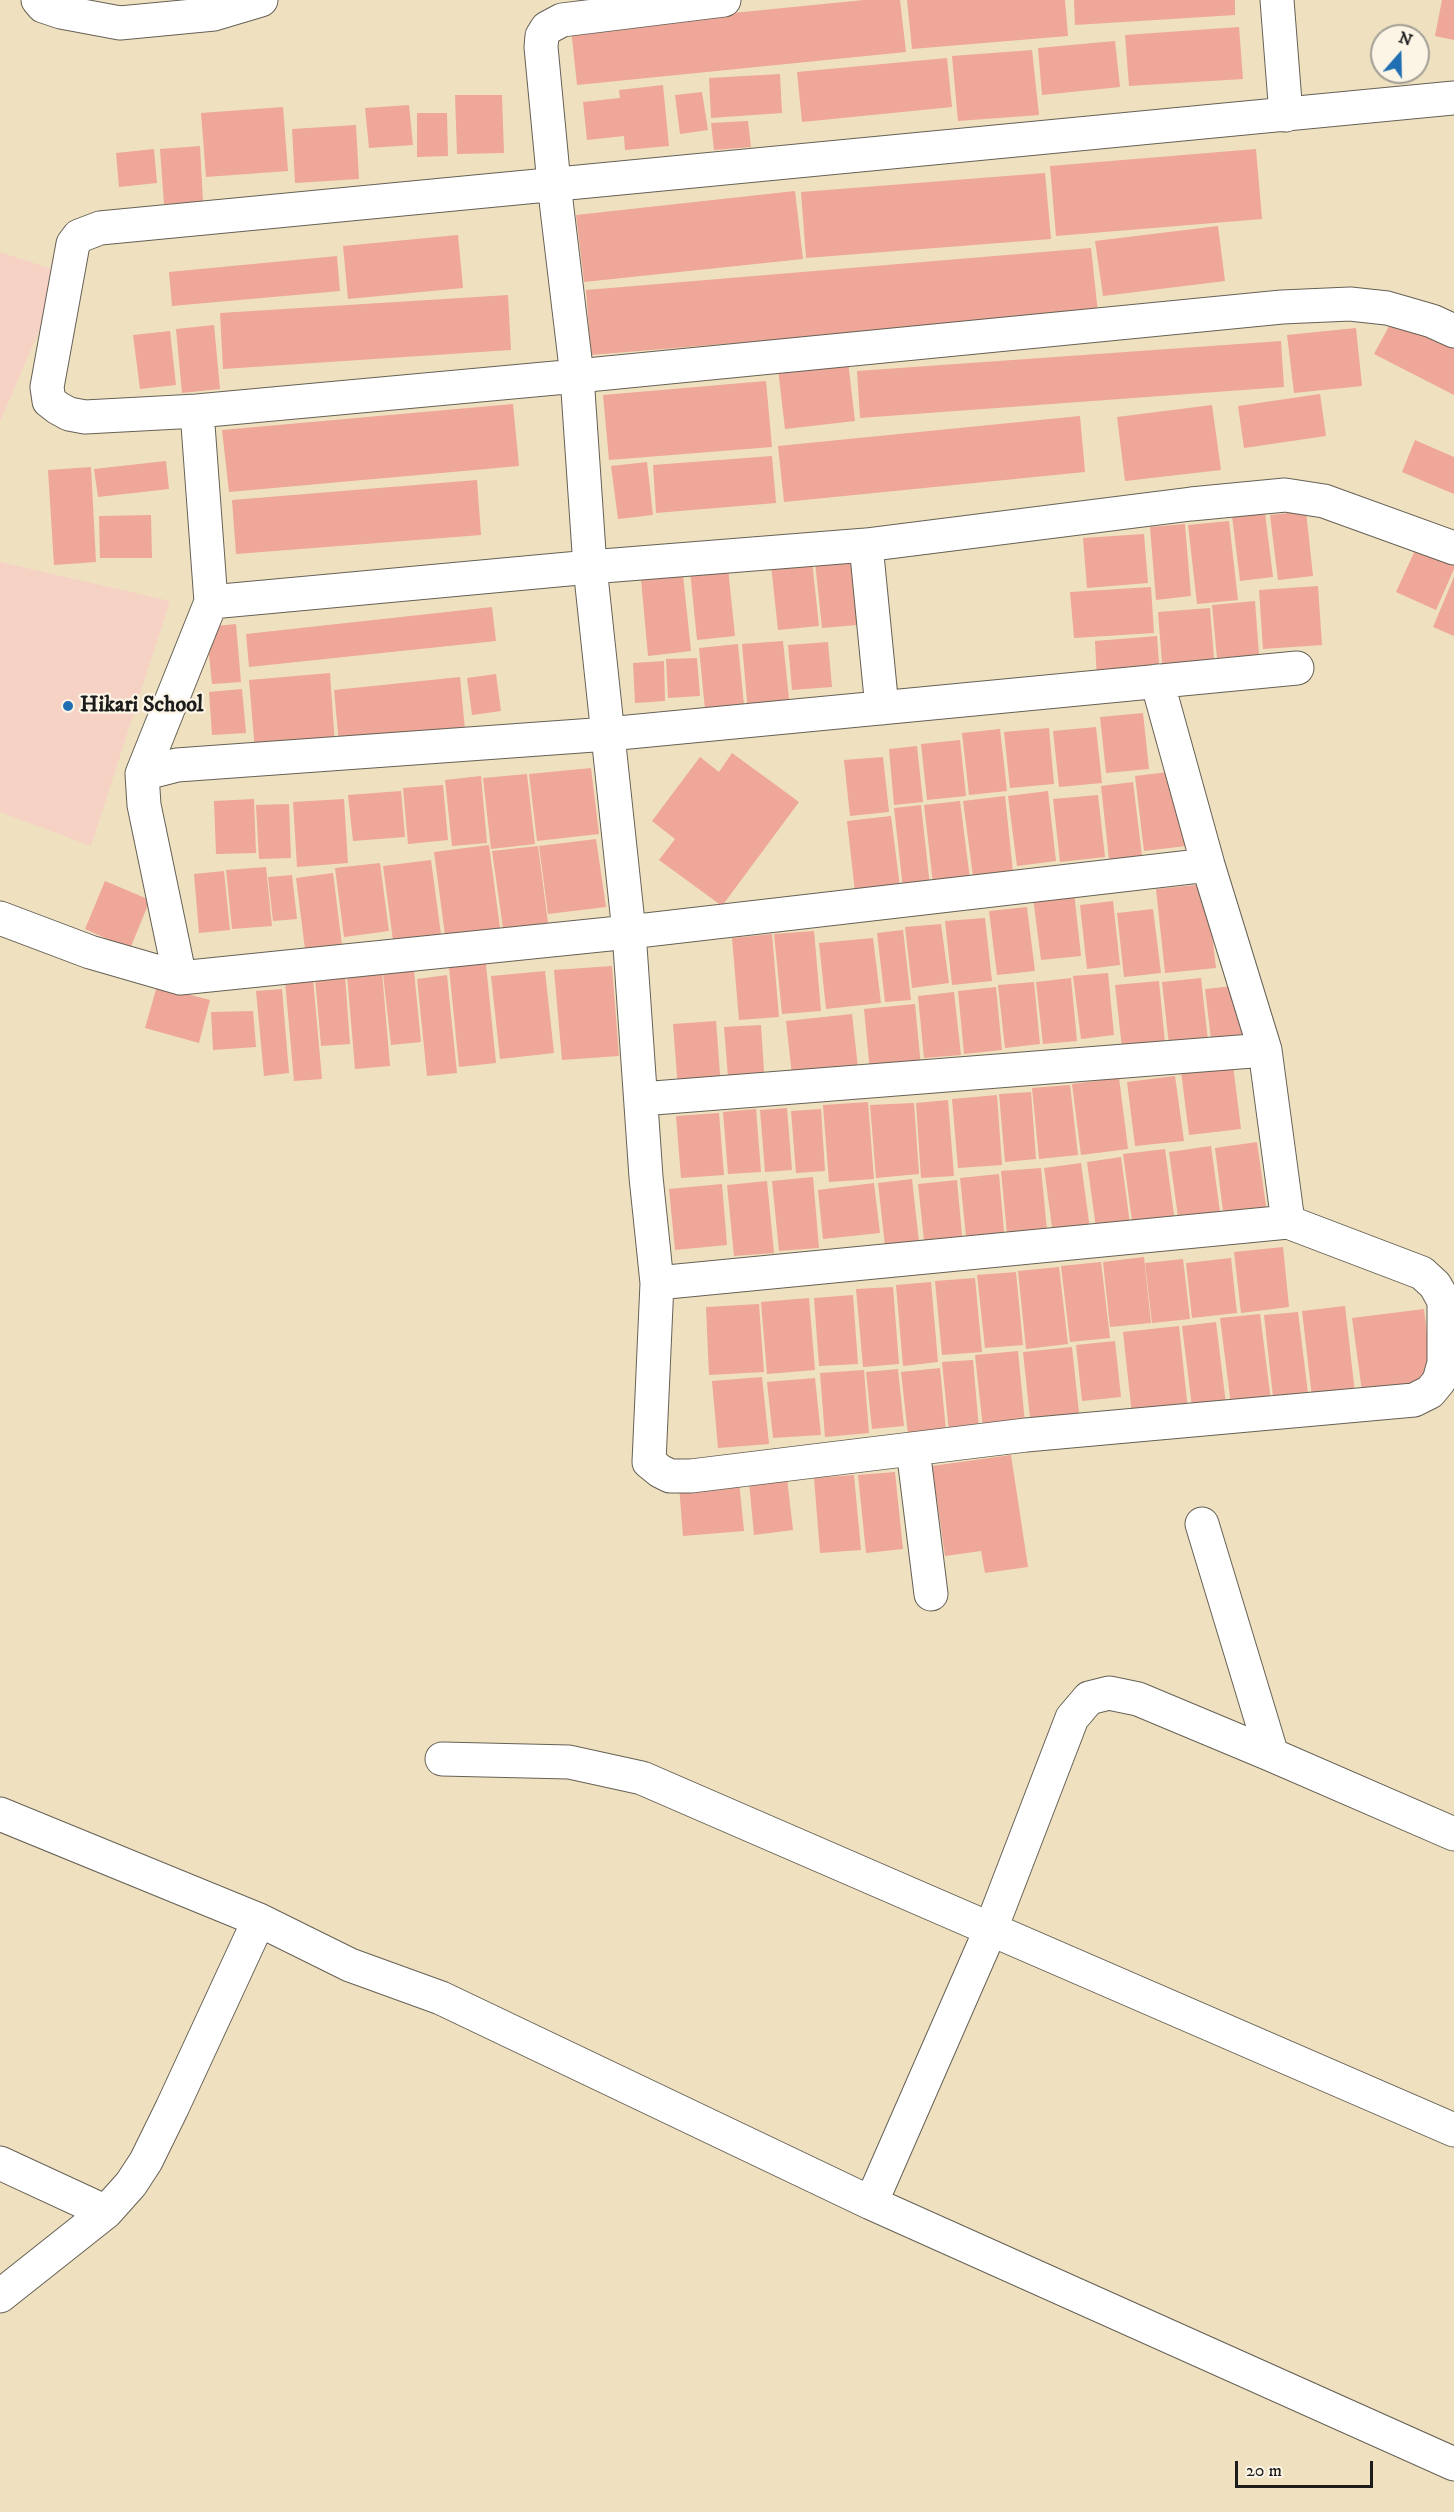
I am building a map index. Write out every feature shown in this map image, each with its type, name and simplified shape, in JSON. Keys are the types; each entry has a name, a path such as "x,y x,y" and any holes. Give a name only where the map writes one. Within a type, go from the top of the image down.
{"street":[{"path":"38,0 43,6 61,12 120,23 214,14 261,0"},
{"path":"657,1283 1288,1222 1422,1273 1435,1285 1444,1300 1444,1363 1439,1381 1430,1392 1414,1401 1190,1419 691,1476 670,1476 649,1462 657,1283 629,932 590,567 577,376 554,184 541,47 542,36 547,28 562,20 724,0"},
{"path":"1277,0 1286,115"},
{"path":"1454,98 100,228 79,236 73,244 47,387 49,401 69,414 86,417 197,411 1293,306 1350,304 1387,308 1432,321 1454,331"},
{"path":"180,978 144,805 142,774 211,602 197,411"},
{"path":"211,602 590,567 866,545 1191,504 1285,495 1324,501 1454,548"},
{"path":"866,545 882,708"},
{"path":"142,774 177,765 608,734 1297,668"},
{"path":"1157,681 1208,865 1265,1050 1288,1222"},
{"path":"0,918 90,952 180,978 629,932 1208,865"},
{"path":"641,1100 1265,1050"},
{"path":"913,1449 932,1594"},
{"path":"1202,1524 1272,1755"},
{"path":"871,2203 990,1930 1072,1718 1089,1698 1109,1694 1138,1699 1454,1834"},
{"path":"442,1759 569,1762 642,1778 1454,2130"},
{"path":"0,1814 259,1920 350,1965 441,1998 871,2203 1454,2464"},
{"path":"0,2296 106,2212 131,2184 146,2161 259,1920"},
{"path":"0,2163 106,2212"}],"shaded area":[{"path":"0,252 64,273 0,422"},
{"name":"Hikari School","path":"0,562 170,601 91,846 0,812"}],"building":[{"path":"864,0 900,0 906,52 577,85 571,29"},
{"path":"907,0 1065,0 1068,36 912,49"},
{"path":"1074,0 1235,0 1235,15 1075,25"},
{"path":"1442,0 1454,0 1454,40 1435,36"},
{"path":"1239,27 1243,79 1129,86 1125,35"},
{"path":"1115,41 1120,87 1042,95 1038,48"},
{"path":"1032,50 1039,115 958,121 952,56"},
{"path":"947,58 952,107 802,122 797,72"},
{"path":"780,74 782,113 711,118 709,78"},
{"path":"663,85 669,146 625,150 624,136 587,140 583,102 620,98 619,90"},
{"path":"702,92 708,130 680,134 675,95"},
{"path":"455,95 502,95 504,153 457,154"},
{"path":"409,105 413,145 369,148 365,108"},
{"path":"283,107 288,171 206,177 201,113"},
{"path":"417,113 447,113 448,156 417,157"},
{"path":"748,121 751,147 714,150 711,123"},
{"path":"356,125 359,179 295,183 292,129"},
{"path":"200,146 203,202 164,204 160,149"},
{"path":"154,149 157,183 119,187 116,153"},
{"path":"1256,149 1262,219 1056,236 1050,166"},
{"path":"1045,173 1051,239 806,258 801,192"},
{"path":"795,191 803,259 584,282 576,215"},
{"path":"1218,226 1225,281 1103,296 1095,241"},
{"path":"458,235 463,288 348,299 343,246"},
{"path":"1091,248 1098,313 591,355 586,290"},
{"path":"337,256 340,291 172,306 169,272"},
{"path":"508,295 511,350 223,369 220,313"},
{"path":"1394,317 1454,348 1454,395 1374,354"},
{"path":"214,325 220,389 182,393 176,329"},
{"path":"1356,328 1362,386 1294,393 1287,335"},
{"path":"170,331 176,385 140,389 133,335"},
{"path":"1281,341 1284,387 860,418 857,371"},
{"path":"848,361 855,421 785,429 778,369"},
{"path":"766,381 772,447 609,460 603,395"},
{"path":"1320,394 1326,436 1244,448 1238,406"},
{"path":"513,404 519,466 229,492 222,430"},
{"path":"1212,405 1221,470 1125,481 1117,417"},
{"path":"1080,416 1085,472 784,502 778,446"},
{"path":"1415,440 1454,457 1454,494 1402,472"},
{"path":"772,456 776,503 656,513 653,465"},
{"path":"166,461 169,489 98,497 94,469"},
{"path":"647,462 653,515 618,519 611,466"},
{"path":"91,467 96,562 54,565 48,470"},
{"path":"477,480 481,535 236,554 232,500"},
{"path":"1306,511 1313,576 1278,580 1270,515"},
{"path":"1265,513 1273,577 1240,581 1232,516"},
{"path":"151,515 152,558 100,558 99,516"},
{"path":"1229,521 1238,600 1197,604 1188,525"},
{"path":"1185,524 1191,596 1156,600 1150,527"},
{"path":"1144,534 1148,583 1087,588 1083,538"},
{"path":"1417,546 1454,562 1454,569 1436,610 1396,592"},
{"path":"862,558 869,624 822,628 815,562"},
{"path":"812,561 819,626 778,630 771,565"},
{"path":"728,568 735,636 697,640 690,571"},
{"path":"683,575 691,651 648,656 641,579"},
{"path":"1454,577 1454,636 1433,627"},
{"path":"1318,586 1322,645 1263,649 1259,590"},
{"path":"1151,587 1154,633 1074,638 1070,592"},
{"path":"1255,601 1259,655 1217,658 1212,605"},
{"path":"492,607 496,641 249,667 246,634"},
{"path":"1210,608 1215,671 1163,675 1158,612"},
{"path":"236,624 241,682 212,684 206,627"},
{"path":"1157,636 1160,676 1097,681 1095,641"},
{"path":"783,641 790,709 748,713 742,644"},
{"path":"828,642 832,687 792,690 788,645"},
{"path":"738,644 745,716 706,720 699,648"},
{"path":"697,658 700,696 668,698 666,659"},
{"path":"664,661 665,701 635,703 633,663"},
{"path":"330,673 335,745 255,751 249,680"},
{"path":"496,674 501,711 472,715 467,678"},
{"path":"460,677 465,730 339,744 334,690"},
{"path":"242,689 246,733 212,735 209,692"},
{"path":"1143,713 1149,769 1106,773 1100,717"},
{"path":"1096,727 1102,783 1059,787 1053,731"},
{"path":"1049,728 1054,784 1010,788 1004,732"},
{"path":"1000,729 1007,791 969,795 962,733"},
{"path":"960,740 966,796 927,800 921,744"},
{"path":"917,746 923,802 894,805 889,749"},
{"path":"732,753 799,802 722,906 659,860 675,839 652,821 700,757 719,772"},
{"path":"883,757 889,812 850,816 844,760"},
{"path":"591,768 599,834 537,841 529,774"},
{"path":"1177,771 1186,846 1144,851 1135,776"},
{"path":"527,774 535,844 491,849 483,778"},
{"path":"481,776 487,843 452,846 445,780"},
{"path":"1133,782 1142,856 1109,859 1101,786"},
{"path":"443,785 448,840 408,844 403,788"},
{"path":"401,791 405,837 353,841 348,795"},
{"path":"1048,791 1056,861 1017,866 1008,796"},
{"path":"1098,795 1105,857 1060,862 1053,799"},
{"path":"1005,796 1013,872 973,876 963,801"},
{"path":"254,799 256,853 216,854 214,801"},
{"path":"344,799 348,863 297,867 293,802"},
{"path":"960,801 970,879 933,883 924,805"},
{"path":"289,804 291,858 259,859 256,805"},
{"path":"921,805 930,886 903,889 894,808"},
{"path":"891,816 900,887 855,892 847,821"},
{"path":"596,839 606,907 548,914 539,846"},
{"path":"489,845 500,928 445,935 434,852"},
{"path":"538,846 548,923 503,928 492,851"},
{"path":"431,860 442,942 394,948 383,866"},
{"path":"380,863 389,931 344,937 335,868"},
{"path":"266,867 272,926 232,929 226,870"},
{"path":"224,871 230,930 199,933 194,874"},
{"path":"333,873 342,945 305,949 296,878"},
{"path":"292,875 297,919 273,921 268,877"},
{"path":"105,881 150,900 130,949 85,929"},
{"path":"1206,884 1216,968 1165,973 1156,889"},
{"path":"1074,892 1081,956 1041,960 1033,897"},
{"path":"1113,901 1120,965 1087,969 1080,905"},
{"path":"1027,907 1035,971 997,975 989,911"},
{"path":"1153,909 1161,973 1124,977 1117,913"},
{"path":"985,918 992,981 952,985 945,921"},
{"path":"941,924 949,983 912,988 905,927"},
{"path":"903,930 911,1000 885,1002 877,933"},
{"path":"814,931 821,1011 782,1014 774,934"},
{"path":"772,934 779,1017 739,1020 732,938"},
{"path":"873,938 881,1003 826,1009 819,943"},
{"path":"485,955 496,1063 459,1067 448,958"},
{"path":"612,966 619,1056 562,1060 554,970"},
{"path":"414,971 421,1042 391,1045 383,974"},
{"path":"545,971 554,1053 500,1059 491,976"},
{"path":"382,972 390,1066 355,1069 347,975"},
{"path":"1108,973 1114,1035 1081,1039 1073,976"},
{"path":"345,975 350,1044 321,1046 315,977"},
{"path":"447,975 457,1073 427,1076 417,979"},
{"path":"1071,978 1077,1041 1043,1044 1036,982"},
{"path":"1201,978 1208,1041 1169,1045 1162,982"},
{"path":"313,979 322,1079 294,1081 285,981"},
{"path":"1159,981 1165,1043 1122,1048 1115,985"},
{"path":"1034,982 1040,1044 1005,1048 998,985"},
{"path":"1243,985 1250,1042 1212,1047 1205,989"},
{"path":"157,986 210,1000 199,1043 145,1028"},
{"path":"996,987 1002,1050 964,1054 958,991"},
{"path":"282,989 289,1073 264,1076 256,991"},
{"path":"954,992 961,1055 924,1058 918,996"},
{"path":"915,1004 921,1067 870,1072 864,1009"},
{"path":"253,1011 256,1047 213,1050 211,1012"},
{"path":"852,1014 859,1077 793,1084 786,1021"},
{"path":"716,1021 721,1087 678,1089 673,1024"},
{"path":"761,1025 765,1087 729,1089 724,1027"},
{"path":"1233,1065 1241,1129 1189,1135 1181,1071"},
{"path":"1175,1076 1184,1141 1135,1146 1127,1082"},
{"path":"1119,1078 1128,1149 1081,1155 1072,1084"},
{"path":"1070,1085 1078,1155 1039,1159 1032,1088"},
{"path":"1031,1092 1036,1159 1005,1162 999,1094"},
{"path":"997,1095 1002,1165 958,1168 952,1099"},
{"path":"948,1100 954,1176 921,1178 916,1103"},
{"path":"868,1102 874,1179 829,1182 823,1105"},
{"path":"914,1103 919,1174 876,1178 870,1105"},
{"path":"787,1108 792,1170 765,1172 760,1110"},
{"path":"756,1109 761,1172 728,1174 723,1112"},
{"path":"821,1109 825,1171 796,1173 791,1111"},
{"path":"719,1113 724,1175 681,1178 676,1116"},
{"path":"1257,1142 1267,1213 1224,1219 1215,1148"},
{"path":"1211,1146 1221,1219 1179,1224 1169,1152"},
{"path":"1165,1149 1175,1222 1133,1228 1123,1154"},
{"path":"1121,1157 1130,1224 1096,1228 1087,1162"},
{"path":"1081,1163 1091,1237 1054,1242 1044,1168"},
{"path":"1041,1168 1048,1241 1008,1244 1001,1171"},
{"path":"999,1174 1005,1243 967,1246 960,1178"},
{"path":"813,1177 819,1248 779,1251 772,1181"},
{"path":"912,1179 920,1251 886,1255 878,1183"},
{"path":"957,1180 963,1246 925,1250 918,1184"},
{"path":"767,1181 774,1253 734,1256 727,1185"},
{"path":"874,1183 880,1233 823,1239 818,1190"},
{"path":"722,1184 727,1245 675,1250 669,1189"},
{"path":"1283,1247 1289,1307 1241,1313 1234,1252"},
{"path":"1144,1257 1151,1323 1110,1327 1103,1262"},
{"path":"1231,1258 1237,1313 1192,1318 1186,1263"},
{"path":"1183,1259 1190,1319 1152,1323 1145,1263"},
{"path":"1101,1262 1110,1338 1070,1342 1061,1266"},
{"path":"1059,1267 1068,1344 1026,1349 1018,1271"},
{"path":"1016,1272 1023,1345 985,1348 977,1275"},
{"path":"975,1278 982,1352 942,1355 935,1281"},
{"path":"931,1282 938,1362 903,1366 896,1285"},
{"path":"893,1287 899,1364 863,1367 856,1289"},
{"path":"853,1295 858,1364 819,1366 814,1298"},
{"path":"809,1298 815,1370 767,1374 761,1302"},
{"path":"759,1304 764,1372 709,1375 706,1307"},
{"path":"1345,1306 1355,1393 1312,1397 1302,1311"},
{"path":"1424,1309 1433,1383 1362,1391 1352,1318"},
{"path":"1298,1312 1308,1393 1273,1397 1264,1315"},
{"path":"1260,1314 1271,1401 1231,1405 1220,1318"},
{"path":"1216,1322 1226,1404 1192,1407 1182,1326"},
{"path":"1179,1326 1188,1410 1132,1415 1123,1332"},
{"path":"1115,1341 1121,1397 1082,1401 1076,1345"},
{"path":"1072,1347 1080,1422 1031,1427 1023,1352"},
{"path":"1018,1351 1025,1423 983,1428 975,1355"},
{"path":"973,1360 979,1429 949,1432 942,1362"},
{"path":"940,1368 946,1431 908,1435 901,1372"},
{"path":"898,1369 904,1426 872,1429 866,1372"},
{"path":"864,1370 869,1433 825,1437 820,1373"},
{"path":"762,1377 769,1444 718,1448 712,1381"},
{"path":"815,1378 821,1435 773,1438 767,1382"},
{"path":"1011,1455 1028,1567 985,1573 981,1551 945,1556 932,1466"},
{"path":"895,1472 903,1549 866,1553 858,1475"},
{"path":"854,1475 861,1550 820,1553 814,1478"},
{"path":"787,1478 793,1530 754,1535 749,1482"},
{"path":"739,1481 744,1531 683,1536 679,1486"}],"place":[{"name":"Hikari School","path":"68,706"}]}
